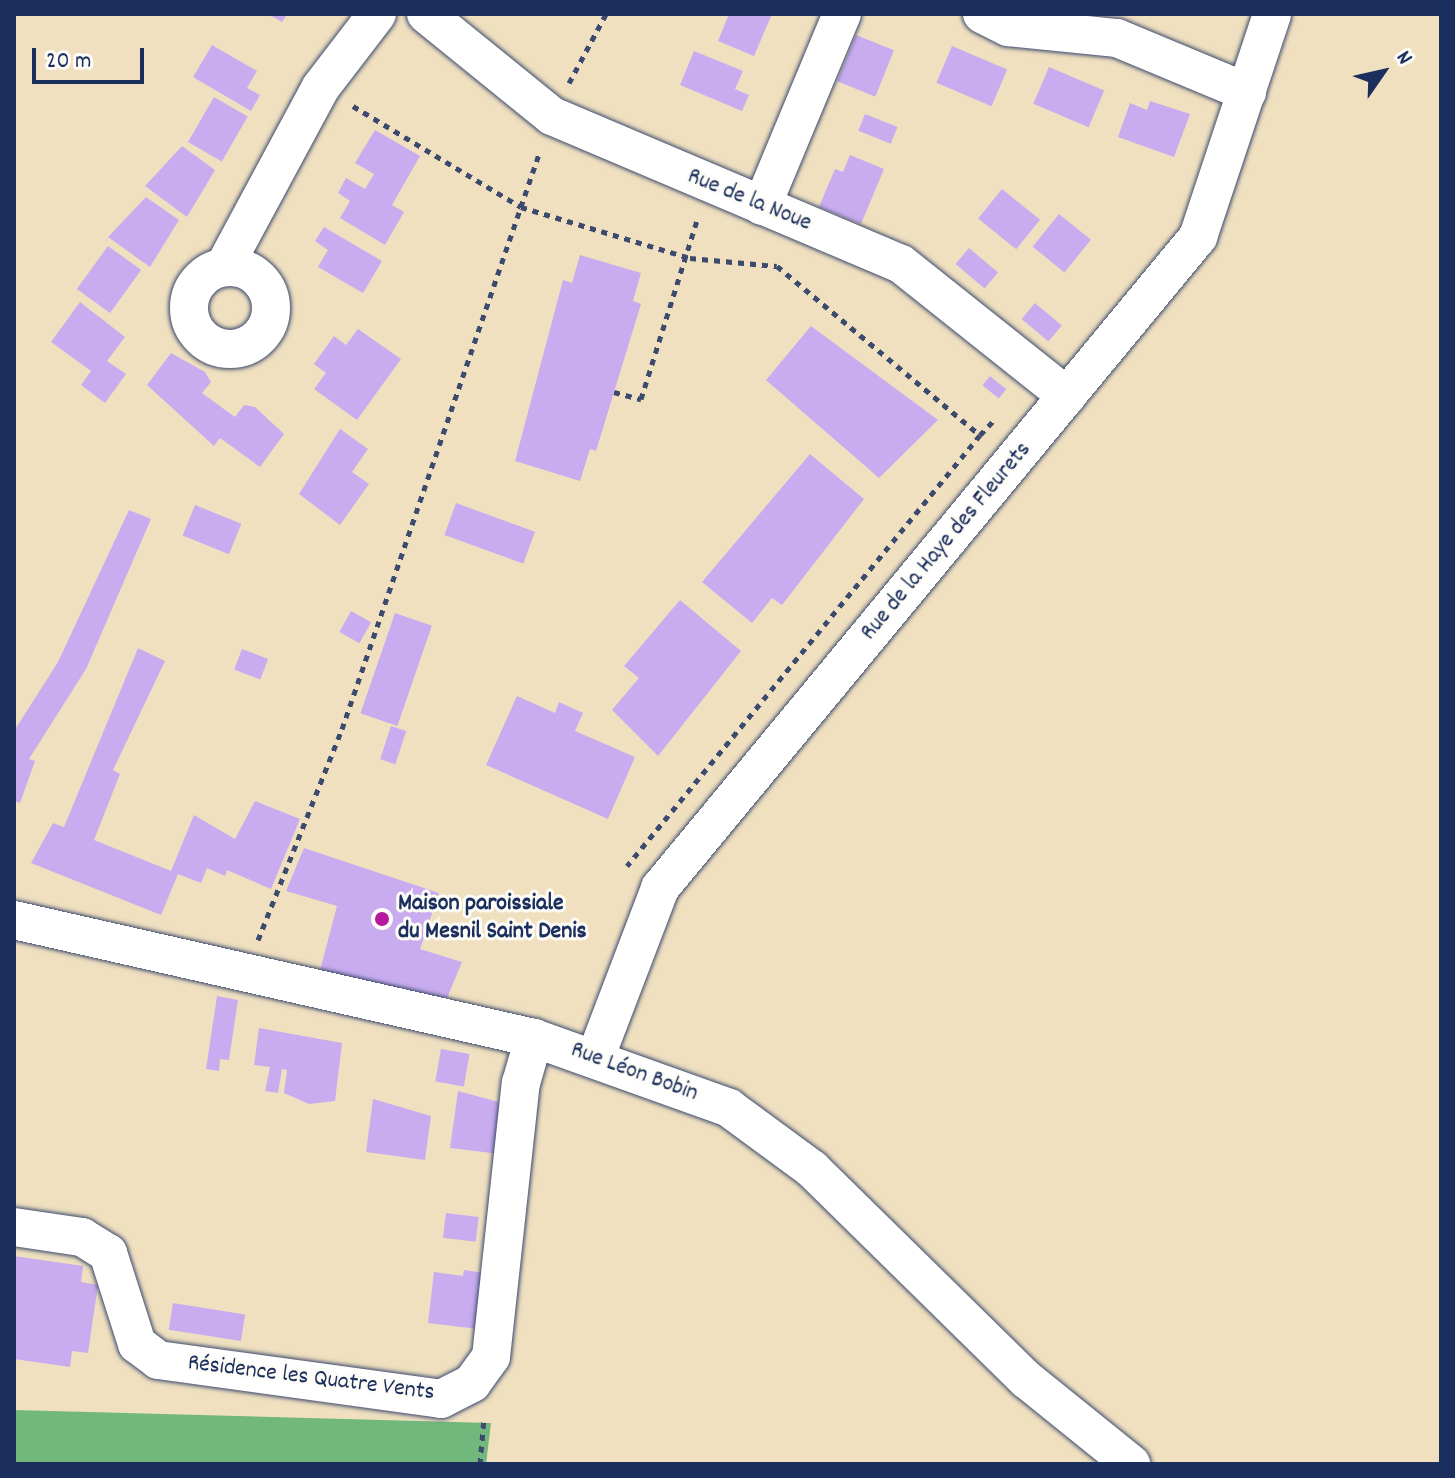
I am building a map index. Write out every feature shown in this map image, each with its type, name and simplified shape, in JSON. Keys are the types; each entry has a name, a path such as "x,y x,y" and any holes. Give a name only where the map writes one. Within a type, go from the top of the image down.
{"street":[{"path":"224,267 321,87 377,14"},
{"name":"Rue de la Noue","path":"426,14 552,116 710,187 762,206 914,272 1067,396"},
{"path":"762,206 842,14"},
{"path":"982,14 1008,27 1117,38 1247,92"},
{"name":"Rue de la Haye des Fleurets","path":"596,1056 660,888 1198,237 1272,14"},
{"name":"Rue Léon Bobin","path":"14,920 534,1038 596,1056 729,1108 812,1169 1027,1380 1131,1464"},
{"name":"Résidence les Quatre Vents","path":"14,1227 82,1237 108,1253 137,1344 158,1360 441,1399 472,1383 491,1357 521,1083 534,1038"}],"path":[{"path":"246,971 342,729 552,116 606,14"},
{"path":"321,87 521,207 682,255 777,266 980,435"},
{"path":"614,392 641,399 682,255 710,187"},
{"path":"625,871 999,414"}],"green space":[{"path":"14,1410 491,1423 486,1464 14,1464"}],"building":[{"path":"268,14 287,14 282,22"},
{"path":"729,14 772,14 754,56 718,41"},
{"path":"856,35 894,50 875,97 837,81"},
{"path":"212,45 257,71 247,88 260,95 251,111 193,77"},
{"path":"952,46 1007,69 992,106 936,83"},
{"path":"694,51 743,71 735,89 749,95 742,111 680,85"},
{"path":"1049,67 1104,90 1089,127 1033,104"},
{"path":"214,97 248,116 222,162 188,142"},
{"path":"1150,101 1190,114 1174,157 1118,137 1130,103 1147,110"},
{"path":"865,114 897,127 891,144 858,131"},
{"path":"375,130 420,156 392,205 404,212 385,245 340,218 350,201 338,193 346,178 365,189 374,174 355,163"},
{"path":"182,146 215,170 187,217 145,186"},
{"path":"850,155 884,169 861,224 819,207 835,169 843,172"},
{"path":"1002,189 1040,220 1016,249 978,219"},
{"path":"146,197 179,220 150,267 108,237"},
{"path":"1059,214 1091,240 1064,272 1033,247"},
{"path":"324,227 382,261 363,293 318,267 328,250 315,241"},
{"path":"108,246 141,270 110,313 77,289"},
{"path":"969,248 998,272 985,289 956,264"},
{"path":"580,255 641,273 633,301 641,304 596,451 590,449 580,481 515,461 563,280 572,283"},
{"path":"80,302 125,337 107,361 126,374 105,403 81,385 91,371 51,342"},
{"path":"1035,303 1062,325 1048,342 1022,319"},
{"path":"811,326 938,420 879,478 766,380"},
{"path":"358,329 401,359 357,420 314,389 326,373 314,364 334,336 346,345"},
{"path":"171,353 205,372 211,382 202,393 235,417 244,405 255,407 284,434 260,467 220,438 214,446 147,385"},
{"path":"990,376 1006,389 999,399 982,385"},
{"path":"340,429 368,449 352,472 369,484 340,525 299,494"},
{"path":"810,454 864,499 782,605 772,598 752,623 702,582"},
{"path":"456,503 535,532 523,564 444,535"},
{"path":"195,505 241,524 229,554 183,536"},
{"path":"129,510 151,519 86,669 29,759 35,761 20,803 14,801 14,731 58,662"},
{"path":"680,600 741,651 658,756 612,710 639,678 624,666"},
{"path":"351,611 371,622 359,643 339,632"},
{"path":"395,613 432,626 397,726 360,713"},
{"path":"138,648 165,661 113,770 120,774 94,840 171,871 194,815 235,839 255,801 300,819 271,889 227,870 225,876 207,868 201,883 178,874 161,915 31,863 53,823 64,827"},
{"path":"242,649 268,659 260,680 234,670"},
{"path":"517,696 555,713 559,702 583,713 575,731 635,757 608,819 486,765"},
{"path":"391,726 406,731 395,764 380,759"},
{"name":"Maison paroissiale du Mesnil Saint Denis","path":"304,848 439,893 420,949 462,962 447,998 319,974 337,906 286,891"},
{"path":"217,996 238,1000 229,1060 220,1059 219,1071 206,1069"},
{"path":"259,1028 342,1043 335,1101 309,1104 284,1093 287,1070 282,1069 278,1093 265,1091 270,1067 254,1065"},
{"path":"441,1049 470,1054 464,1087 435,1081"},
{"path":"458,1091 506,1104 500,1154 450,1148"},
{"path":"373,1099 431,1116 425,1160 366,1152"},
{"path":"446,1213 479,1217 476,1242 443,1238"},
{"path":"14,1256 83,1266 81,1282 98,1285 88,1353 72,1351 70,1367 14,1359"},
{"path":"464,1270 485,1273 478,1329 428,1323 434,1272 463,1276"},
{"path":"173,1303 245,1314 241,1341 169,1330"}],"place":[{"name":"Maison paroissiale du Mesnil Saint Denis","path":"382,919"}]}
